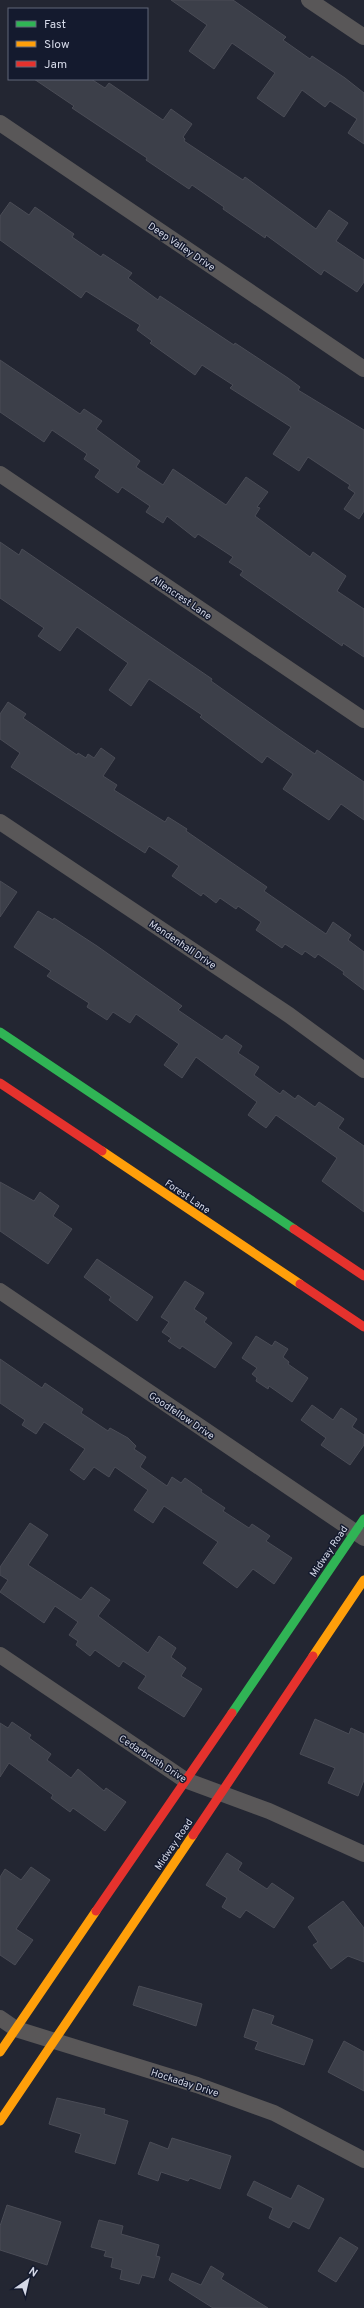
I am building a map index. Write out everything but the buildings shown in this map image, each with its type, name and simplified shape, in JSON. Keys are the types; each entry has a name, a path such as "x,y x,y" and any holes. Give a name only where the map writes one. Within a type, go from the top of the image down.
{"main road":[{"path":"0,1032 364,1276"},
{"name":"Forest Lane","path":"0,1082 364,1327"},
{"name":"Midway Road","path":"0,2052 185,1780 359,1535 364,1519"},
{"name":"Midway Road","path":"0,2121 364,1580"}],"street":[{"path":"309,0 364,37"},
{"name":"Deep Valley Drive","path":"0,123 364,369"},
{"name":"Allencrest Lane","path":"0,474 364,720"},
{"name":"Mendenhall Drive","path":"0,822 289,1015 364,1070"},
{"name":"Goodfellow Drive","path":"0,1291 359,1535"},
{"name":"Cedarbrush Drive","path":"0,1655 185,1780 269,1811 364,1854"},
{"name":"Hockaday Drive","path":"0,2018 16,2029 197,2085 274,2113 364,2160"}],"traffic: fast":[{"path":"0,1032 294,1229"},
{"path":"232,1713 364,1519"}],"traffic: slow":[{"path":"102,1151 300,1284"},
{"path":"313,1656 364,1580"},
{"path":"0,2121 193,1835"},
{"path":"0,2052 96,1911"}],"traffic: jam":[{"path":"0,1083 102,1151"},
{"path":"294,1229 364,1276"},
{"path":"300,1284 364,1327"},
{"path":"193,1835 313,1656"},
{"path":"96,1911 232,1713"}]}
